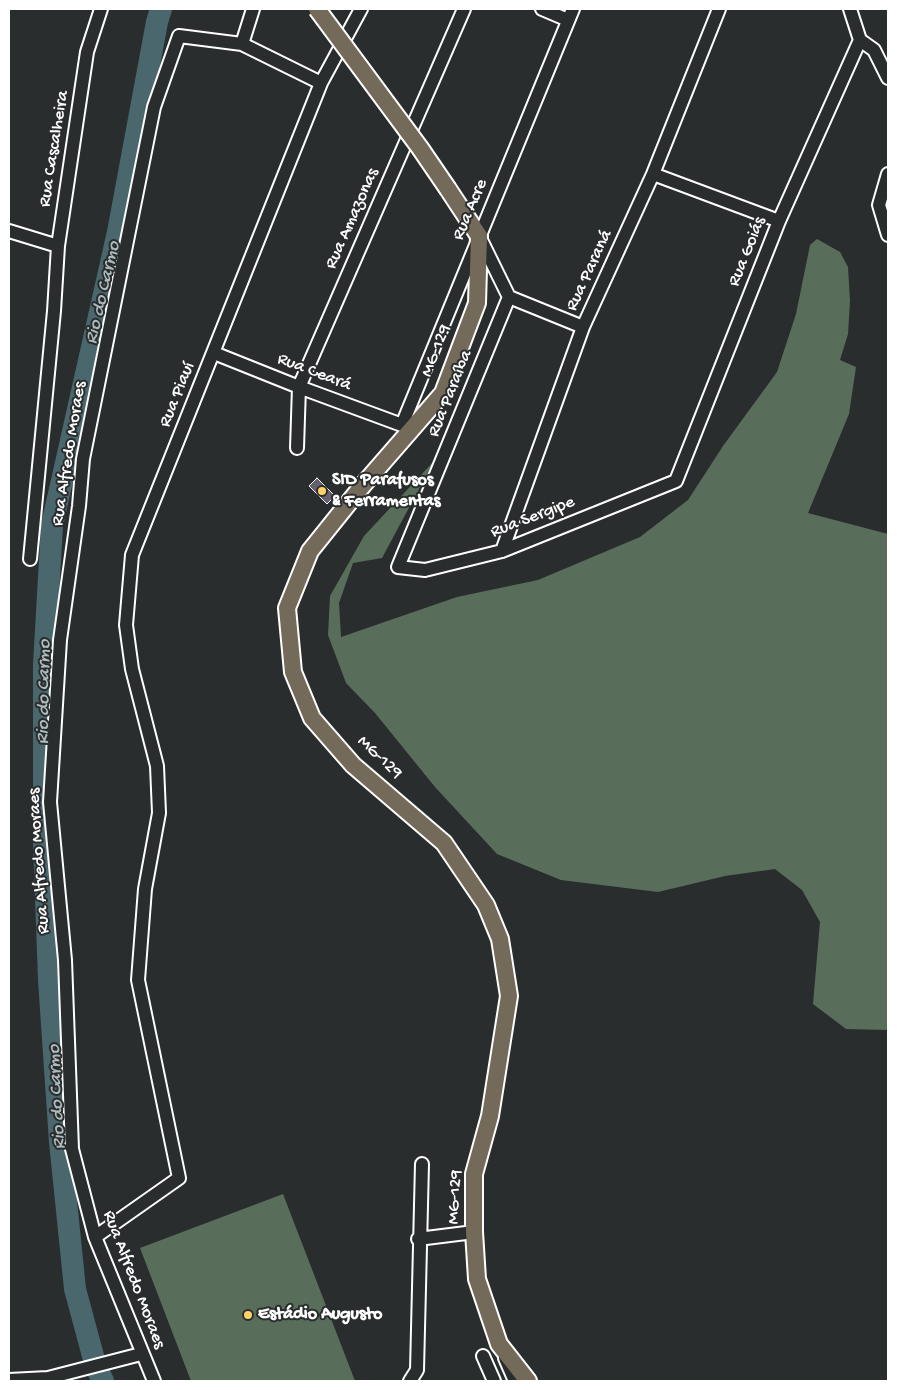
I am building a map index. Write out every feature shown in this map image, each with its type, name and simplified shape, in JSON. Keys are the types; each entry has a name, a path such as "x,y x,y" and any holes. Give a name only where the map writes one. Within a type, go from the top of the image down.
{"main road":[{"path":"317,9 397,116 479,236"},
{"name":"MG-129","path":"479,236 477,302 442,393 363,485 310,551 287,608 293,672 312,718 353,765 444,843 486,905 500,939 509,996 490,1116 474,1174 474,1232 477,1279 499,1344 528,1381"}],"street":[{"name":"Rua Cascalheira","path":"30,559 54,311 58,246 87,52 101,9"},
{"path":"253,9 242,44 321,83"},
{"name":"Rua Piauí","path":"95,1237 178,1178 138,980 145,889 159,813 158,766 132,668 126,625 132,556 321,83 361,9"},
{"name":"Rua Amazonas","path":"297,448 299,388 464,9"},
{"path":"542,9 570,14"},
{"name":"Rua Paraná","path":"502,551 583,327 653,174 719,9"},
{"path":"850,9 860,40 874,50 888,78"},
{"name":"Rua Acre","path":"402,424 570,14"},
{"name":"Rua Alfredo Moraes","path":"154,1381 141,1354 95,1237 72,1149 65,960 50,802 60,640 79,506 83,459 154,107 179,36 242,44"},
{"name":"Rua Goiás","path":"676,481 779,221 860,40"},
{"path":"653,174 779,221"},
{"path":"888,174 879,205 888,235"},
{"path":"9,230 58,246"},
{"path":"479,236 509,297 583,327"},
{"name":"Rua Paraíba","path":"398,567 509,297"},
{"name":"Rua Ceará","path":"214,353 299,388 402,424"},
{"name":"Rua Sergipe","path":"398,567 426,570 502,551 676,481"},
{"path":"410,1381 417,1370 418,1240 422,1164"},
{"path":"418,1240 474,1232"},
{"path":"499,1344 515,1381"},
{"path":"9,1380 52,1378 141,1354"},
{"path":"484,1356 494,1381"}],"green space":[{"path":"817,239 840,252 848,267 850,301 848,334 840,360 856,367 849,414 808,513 888,534 888,1030 846,1029 813,1004 820,922 802,890 775,869 725,876 658,892 561,880 497,854 435,787 375,713 346,683 328,635 330,596 364,536 434,461 382,558 353,563 339,603 341,637 457,597 538,580 640,537 688,500 723,446 777,372 796,314 810,245"},
{"name":"Estádio Augusto","path":"283,1194 355,1381 191,1381 140,1248"}],"building":[{"name":"SID Parafusos & Ferramentas","path":"317,478 335,496 327,504 309,486"}],"waterway":[{"name":"Rio do Carmo","path":"103,1381 96,1367 75,1289 60,1142 49,980 44,841 44,665 52,525 118,232 161,9"}],"place":[{"name":"SID Parafusos & Ferramentas","path":"322,491"},
{"name":"Estádio Augusto","path":"248,1315"}]}
